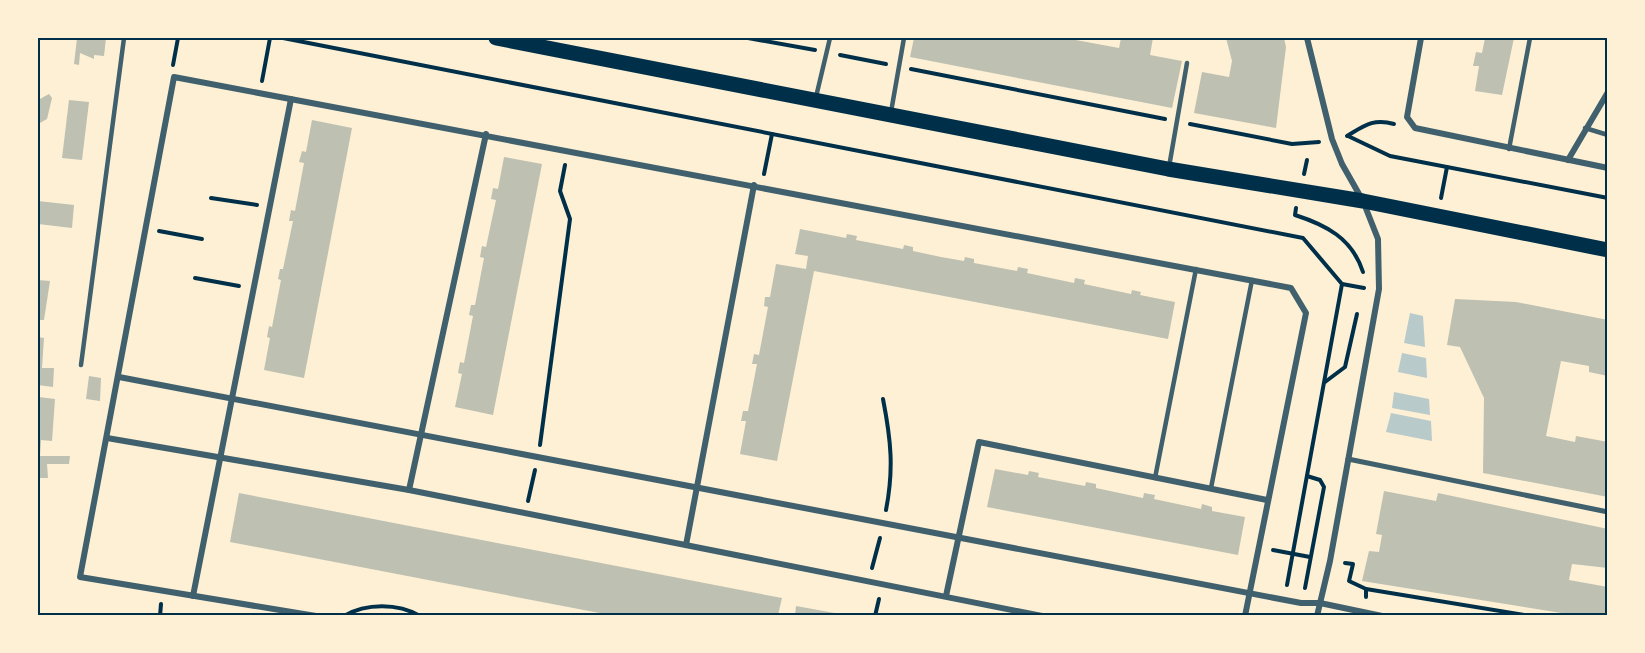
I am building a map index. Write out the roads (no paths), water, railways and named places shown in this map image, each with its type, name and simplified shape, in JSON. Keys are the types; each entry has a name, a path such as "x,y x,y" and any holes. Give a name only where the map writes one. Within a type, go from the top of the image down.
{"main road":[{"path":"496,38 543,42 1168,169 1364,201 1608,250"}],"street":[{"path":"1307,38 1332,139 1342,164 1364,201 1378,239 1379,289 1330,561 1317,615"},
{"path":"1421,38 1407,117 1415,128 1608,168"},
{"path":"316,615 80,577 174,77 486,134 1291,288 1306,313 1245,615"},
{"path":"1568,160 1608,92"},
{"path":"193,596 291,99"},
{"path":"409,490 486,134"},
{"path":"686,545 754,185"},
{"path":"119,377 1285,598 1301,603 1320,603 1382,615"},
{"path":"107,438 409,490 1042,615"},
{"path":"946,596 979,442 1267,500"},
{"path":"1348,459 1608,512"}],"lane":[{"path":"81,365 124,38"},
{"path":"815,99 830,38"},
{"path":"890,114 904,38"},
{"path":"1509,149 1530,38"},
{"path":"1168,169 1187,63"},
{"path":"1585,128 1608,135"},
{"path":"1155,478 1196,269"},
{"path":"1211,488 1252,280"}]}
